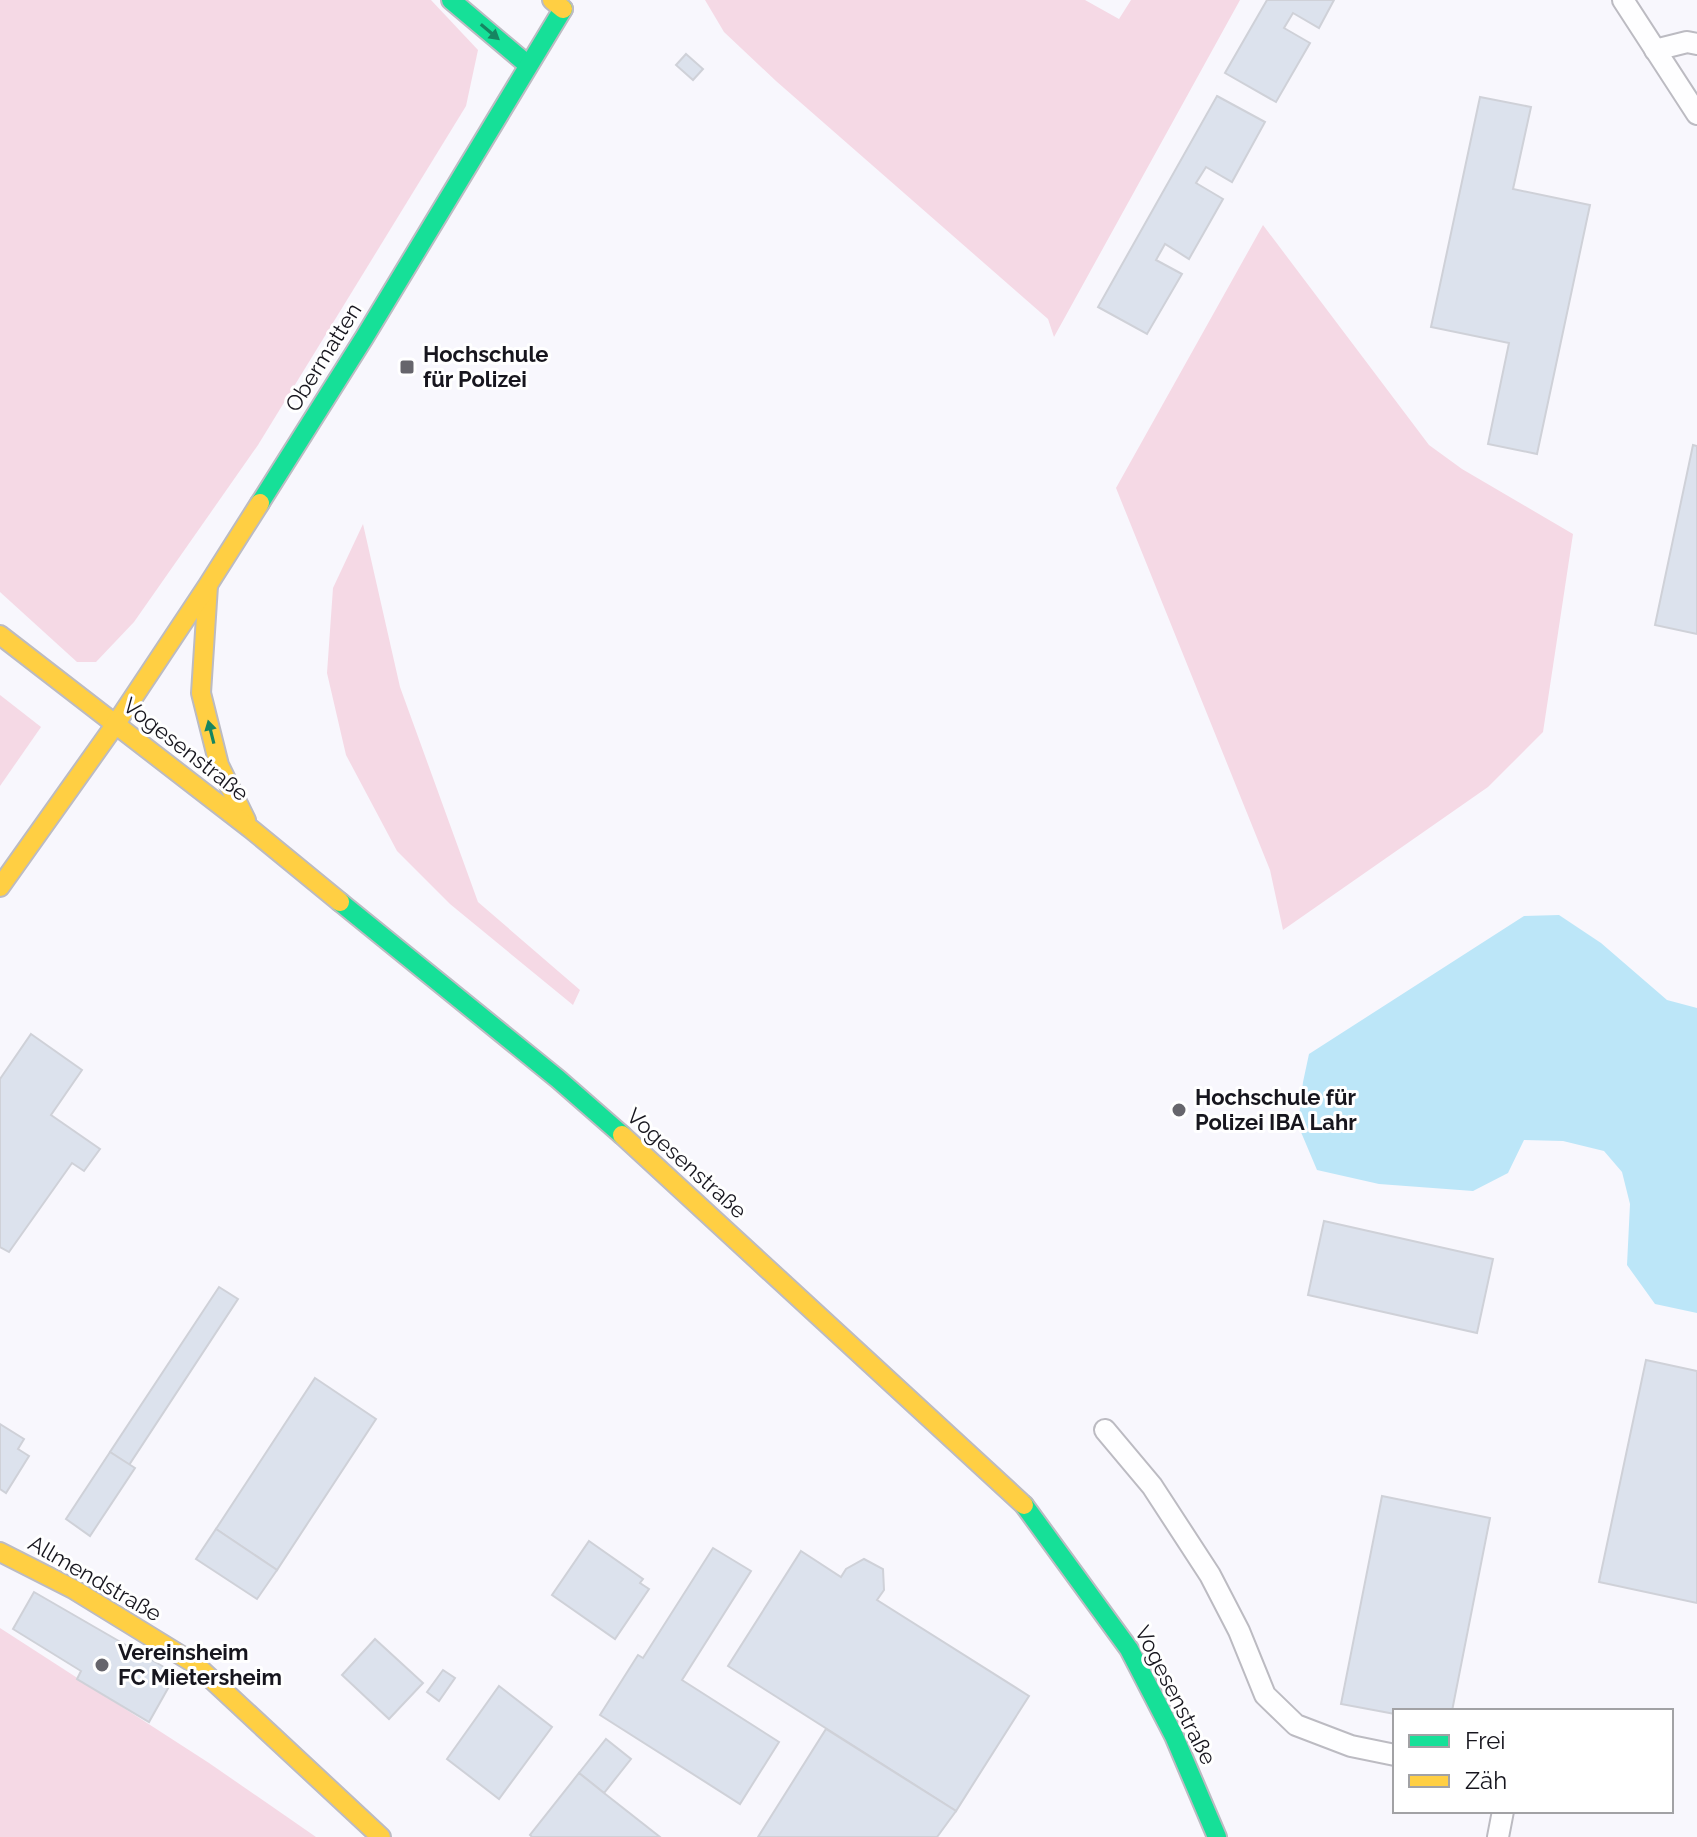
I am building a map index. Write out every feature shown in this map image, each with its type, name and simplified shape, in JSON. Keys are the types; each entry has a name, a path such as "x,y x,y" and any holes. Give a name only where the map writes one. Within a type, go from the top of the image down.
{"street":[{"path":"451,0 528,65"},
{"name":"Obermatten","path":"115,725 208,585 364,338 528,65 557,4"},
{"path":"208,585 201,693 219,765 251,829"},
{"name":"Vogesenstraße","path":"0,635 251,829 558,1079 1022,1502 1129,1649 1174,1736 1217,1837"},
{"path":"0,887 115,725"},
{"name":"Allmendstraße","path":"0,1552 73,1589 195,1664 381,1837"}],"lane":[{"path":"1623,0 1697,114"},
{"path":"1655,50 1687,42 1697,44"},
{"path":"1105,1430 1152,1486 1210,1575 1239,1631 1265,1695 1296,1725 1351,1746 1393,1755"},
{"path":"1498,1837 1503,1813"}],"shaded area":[{"path":"0,0 431,0 478,50 466,106 258,445 134,622 96,662 77,662 0,592"},
{"path":"705,0 1085,0 1119,19 1131,0 1240,0 1054,337 1048,319 724,32"},
{"path":"1263,225 1429,445 1462,469 1573,534 1543,732 1488,787 1283,930 1270,870 1116,488"},
{"path":"363,524 400,687 478,902 580,990 573,1005 450,904 397,851 346,755 327,673 333,588"},
{"path":"0,695 41,727 0,786"},
{"path":"0,1628 209,1763 316,1837 0,1837"}],"water":[{"path":"1559,915 1601,943 1667,1000 1697,1008 1697,1313 1655,1304 1627,1265 1630,1204 1622,1172 1604,1151 1563,1141 1524,1140 1508,1173 1473,1191 1379,1184 1317,1170 1298,1125 1309,1054 1524,916"}],"building":[{"path":"1267,0 1334,0 1319,28 1293,13 1284,28 1310,43 1276,102 1225,73"},
{"path":"686,54 703,69 693,80 676,65"},
{"path":"1217,96 1265,122 1232,182 1206,167 1196,183 1223,199 1189,259 1165,244 1156,260 1182,274 1147,334 1098,307"},
{"path":"1480,97 1531,107 1513,189 1590,205 1537,454 1488,444 1509,343 1431,327"},
{"path":"1693,445 1697,446 1697,634 1655,625"},
{"path":"31,1034 82,1070 51,1115 100,1149 84,1171 72,1163 9,1252 0,1247 0,1079"},
{"path":"1324,1221 1493,1259 1477,1333 1308,1295"},
{"path":"219,1287 238,1299 129,1465 110,1452"},
{"path":"1646,1360 1697,1371 1697,1603 1599,1582"},
{"path":"315,1378 376,1419 277,1570 216,1529"},
{"path":"0,1424 24,1439 18,1449 29,1456 6,1493 0,1489"},
{"path":"110,1452 135,1468 90,1536 66,1519"},
{"path":"1382,1496 1490,1518 1452,1709 1393,1709 1393,1714 1341,1704"},
{"path":"216,1529 277,1570 257,1599 196,1559"},
{"path":"589,1541 643,1579 640,1583 649,1589 615,1639 552,1595"},
{"path":"713,1548 751,1571 682,1680 779,1742 740,1804 600,1715 638,1655 643,1658"},
{"path":"801,1551 841,1577 846,1569 864,1559 883,1569 884,1590 877,1600 1029,1696 956,1811 728,1666"},
{"path":"34,1592 176,1674 149,1722 77,1679 81,1671 13,1629"},
{"path":"375,1639 423,1683 389,1719 342,1675"},
{"path":"443,1670 455,1678 439,1701 427,1692"},
{"path":"499,1686 552,1727 499,1799 447,1759"},
{"path":"826,1729 956,1811 937,1837 758,1837"},
{"path":"606,1739 631,1759 604,1793 579,1773"},
{"path":"579,1773 660,1837 532,1837 530,1835"}],"traffic: fast":[{"path":"451,0 528,65"},
{"path":"260,503 563,9"},
{"path":"340,902 558,1079 622,1135"},
{"path":"1024,1505 1129,1649 1174,1736 1217,1837"}],"traffic: slow":[{"path":"552,0 563,9"},
{"path":"0,887 115,725 260,503"},
{"path":"208,586 201,693 219,765 246,820"},
{"path":"0,635 251,829 340,902"},
{"path":"622,1135 1024,1505"},
{"path":"0,1552 73,1589 195,1664 381,1837"}],"place":[{"name":"Hochschule für Polizei","path":"407,367"},
{"name":"Hochschule für Polizei IBA Lahr","path":"1179,1110"},
{"name":"Vereinsheim FC Mietersheim","path":"102,1665"}]}
